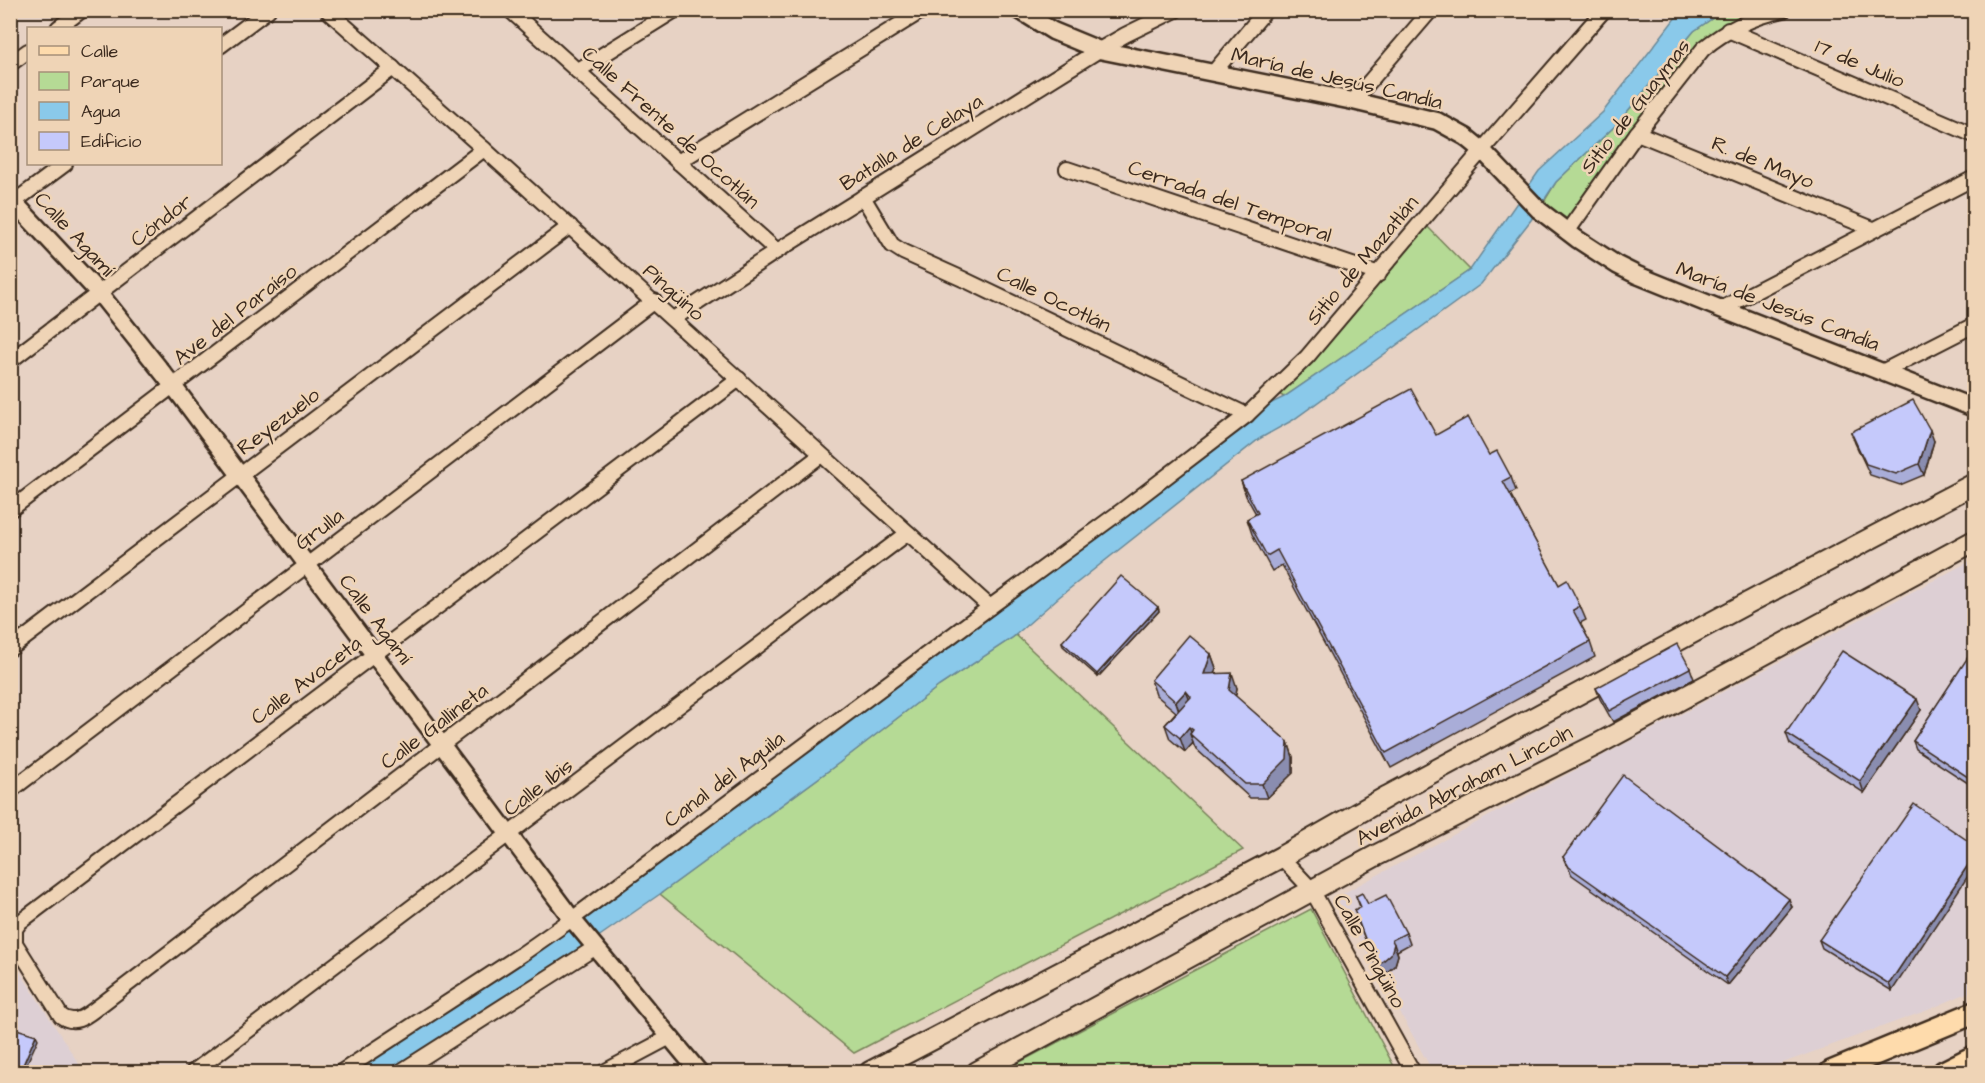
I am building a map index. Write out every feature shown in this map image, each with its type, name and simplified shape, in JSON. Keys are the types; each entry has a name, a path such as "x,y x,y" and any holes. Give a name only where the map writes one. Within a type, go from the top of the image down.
{"main road":[{"path":"870,1072 1281,857 1388,796 1974,484"},
{"name":"Avenida Abraham Lincoln","path":"976,1072 1377,855 1598,744 1974,542"},
{"path":"1831,1072 1974,1013"},
{"path":"1944,1072 1974,1057"}],"street":[{"path":"59,27 82,10"},
{"path":"222,44 268,10"},
{"name":"Pingüino","path":"327,10 484,148 990,606"},
{"name":"Calle Frente de Ocotlán","path":"510,10 777,251"},
{"path":"578,71 675,10"},
{"path":"678,162 923,10"},
{"name":"María de Jesús Candía","path":"1018,10 1053,31 1099,50 1353,101 1437,121 1466,137 1482,150 1539,210 1567,232 1599,254 1637,275 1974,408"},
{"name":"Batalla de Celaya","path":"673,319 777,251 1099,50 1176,10"},
{"path":"1213,73 1266,10"},
{"path":"1353,101 1431,10"},
{"name":"Sitio de Mazatlán","path":"1124,509 1247,415 1307,357 1482,150 1605,10"},
{"name":"Sitio de Guaymas","path":"1567,232 1637,133 1703,49 1728,30 1762,15 1784,10"},
{"name":"17 de Julio","path":"1728,30 1974,135"},
{"path":"10,64 27,52"},
{"name":"Cóndor","path":"10,361 393,68"},
{"name":"R. de Mayo","path":"1637,133 1873,229"},
{"name":"Ave del Paraíso","path":"10,510 484,148"},
{"path":"12,201 64,165"},
{"name":"Cerrada del Temporal","path":"1067,169 1379,274"},
{"path":"1721,309 1974,178"},
{"name":"Calle Ocotlán","path":"863,197 892,244 903,252 1247,415"},
{"name":"Calle Agamí","path":"12,201 100,294 174,387 575,923 699,1072"},
{"name":"Reyezuelo","path":"10,649 241,477 570,226"},
{"name":"Grulla","path":"10,791 654,301"},
{"path":"1884,371 1974,325"},
{"name":"Calle Avoceta","path":"68,1021 61,1016 15,943 15,929 20,922 739,379"},
{"name":"Calle Gallineta","path":"68,1021 76,1021 99,1007 821,455"},
{"name":"Canal del Aguila","path":"341,1072 522,954 575,923 990,606 1124,509"},
{"name":"Calle Ibis","path":"193,1072 908,533"},
{"name":"Calle Pingüino","path":"1281,857 1312,890 1413,1072"},
{"path":"400,1072 593,944"},
{"path":"604,1072 670,1037"}],"shaded area":[{"path":"1974,559 1974,990 1928,1010 1758,1072 1433,1072 1336,897"},
{"path":"11,958 84,1072 11,1072"}],"green space":[{"path":"1723,11 1784,11 1717,38 1567,232 1539,210 1556,182 1617,124 1694,31"},
{"path":"1423,222 1470,270 1284,397 1274,391"},
{"path":"1016,635 1243,850 854,1053 660,894 839,763 939,686"},
{"path":"1311,909 1397,1072 1001,1072"}],"water":[{"path":"1684,11 1723,11 1694,31 1617,124 1556,182 1531,220 1481,284 1293,420 1259,439 1059,597 1012,638 939,686 839,763 591,942 532,988 400,1072 341,1072 522,954 1247,415 1284,397 1470,270 1539,171 1603,112 1676,17"}],"building":[{"path":"1411,389 1436,435 1468,417 1489,455 1497,451 1511,477 1503,481 1559,585 1567,580 1580,606 1573,610 1590,642 1386,753 1277,550 1267,556 1247,519 1258,513 1241,481"},
{"path":"1913,400 1930,430 1919,464 1896,474 1866,464 1851,432"},
{"path":"1121,576 1158,607 1097,674 1062,642"},
{"path":"1189,635 1211,654 1204,674 1232,673 1229,690 1288,742 1287,759 1262,784 1245,784 1190,734 1193,730 1189,727 1180,738 1165,725 1191,697 1186,691 1176,702 1151,680"},
{"path":"1677,644 1690,668 1609,711 1596,688"},
{"path":"1974,648 1974,781 1913,741"},
{"path":"1842,651 1917,699 1860,781 1786,733"},
{"path":"1623,775 1789,899 1725,977 1569,867 1563,857"},
{"path":"1914,804 1974,845 1974,856 1889,984 1819,940"},
{"path":"1362,893 1368,904 1386,895 1406,933 1392,940 1394,944 1391,954 1376,967 1354,910 1361,907 1356,896"},
{"path":"10,1027 36,1035 20,1072 10,1072"}]}
